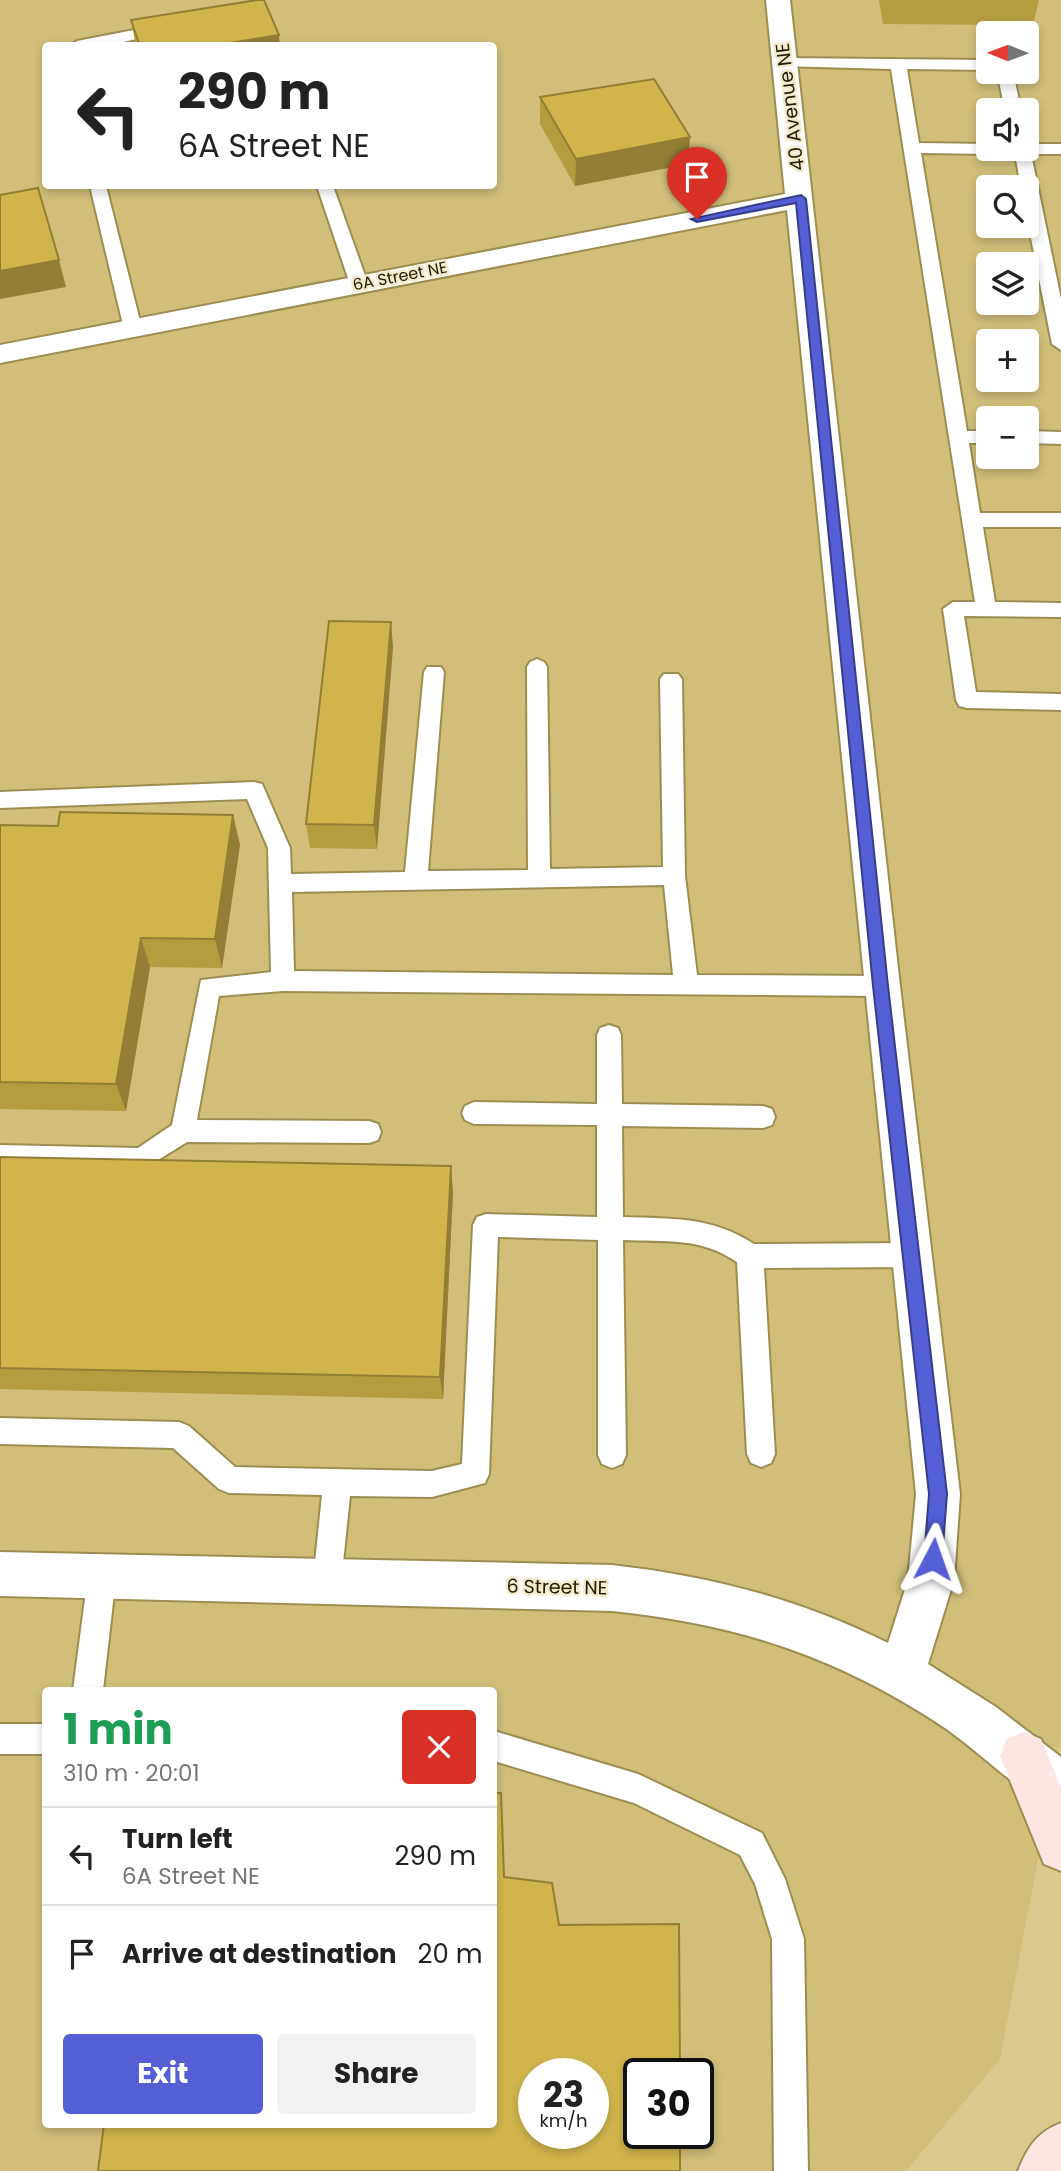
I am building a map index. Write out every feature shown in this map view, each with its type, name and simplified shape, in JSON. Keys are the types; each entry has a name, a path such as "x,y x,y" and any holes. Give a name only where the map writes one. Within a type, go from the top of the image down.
{"main road":[{"path":"1043,1760 1061,1847"},
{"path":"1044,2171 1061,2149"}],"street":[{"name":"40 Avenue NE","path":"778,0 801,199 881,986 938,1494 931,1580 902,1672"},
{"name":"6A Street NE","path":"0,354 801,199"},
{"name":"6 Street NE","path":"0,1574 612,1588 698,1599 796,1625 902,1672 1043,1760 1061,1788"}],"lane":[{"path":"98,42 183,26"},
{"path":"785,63 976,65"},
{"path":"898,64 986,609"},
{"path":"910,148 976,149"},
{"path":"1039,149 1061,149"},
{"path":"1024,161 1061,344"},
{"path":"99,189 132,329"},
{"path":"325,189 359,284"},
{"path":"957,437 976,437"},
{"path":"1039,438 1061,438"},
{"path":"972,520 1061,520"},
{"path":"1061,610 953,609 967,701 1061,702"},
{"path":"537,667 539,879"},
{"path":"416,880 434,672"},
{"path":"671,679 674,876 686,984"},
{"path":"0,800 254,790 279,848 283,981"},
{"path":"280,883 674,876"},
{"path":"183,1131 209,987 283,981 881,986"},
{"path":"609,1035 612,1116 612,1455"},
{"path":"474,1113 763,1117"},
{"path":"0,1156 142,1159 183,1131 369,1132"},
{"path":"0,1431 179,1435 229,1480 432,1484 475,1474 486,1225 697,1231 727,1241 750,1256 910,1255"},
{"path":"750,1256 761,1454"},
{"path":"327,1582 337,1482"},
{"path":"88,1687 102,1576"},
{"path":"0,1739 42,1739"},
{"path":"497,1747 638,1789 751,1844 769,1879 788,1939 791,2171"}],"shaded area":[{"path":"0,0 1061,0 1061,1739 1000,2059 906,2171 0,2171"}],"building":[{"path":"264,0 279,35 236,42 139,42 131,20"},
{"path":"654,79 690,137 576,159 540,97"},
{"path":"38,188 59,260 0,271 0,195"},
{"path":"329,621 391,622 374,825 306,824"},
{"path":"60,812 233,815 215,939 141,938 116,1084 0,1082 0,825 58,826"},
{"path":"0,1157 451,1166 440,1377 0,1368"},
{"path":"497,1793 501,1793 504,1877 552,1883 559,1925 679,1924 680,2058 623,2058 623,2149 680,2149 680,2171 98,2171 103,2128 497,2128"}],"route":[{"path":"697,219 801,199 881,986 938,1494 933,1559"}]}
